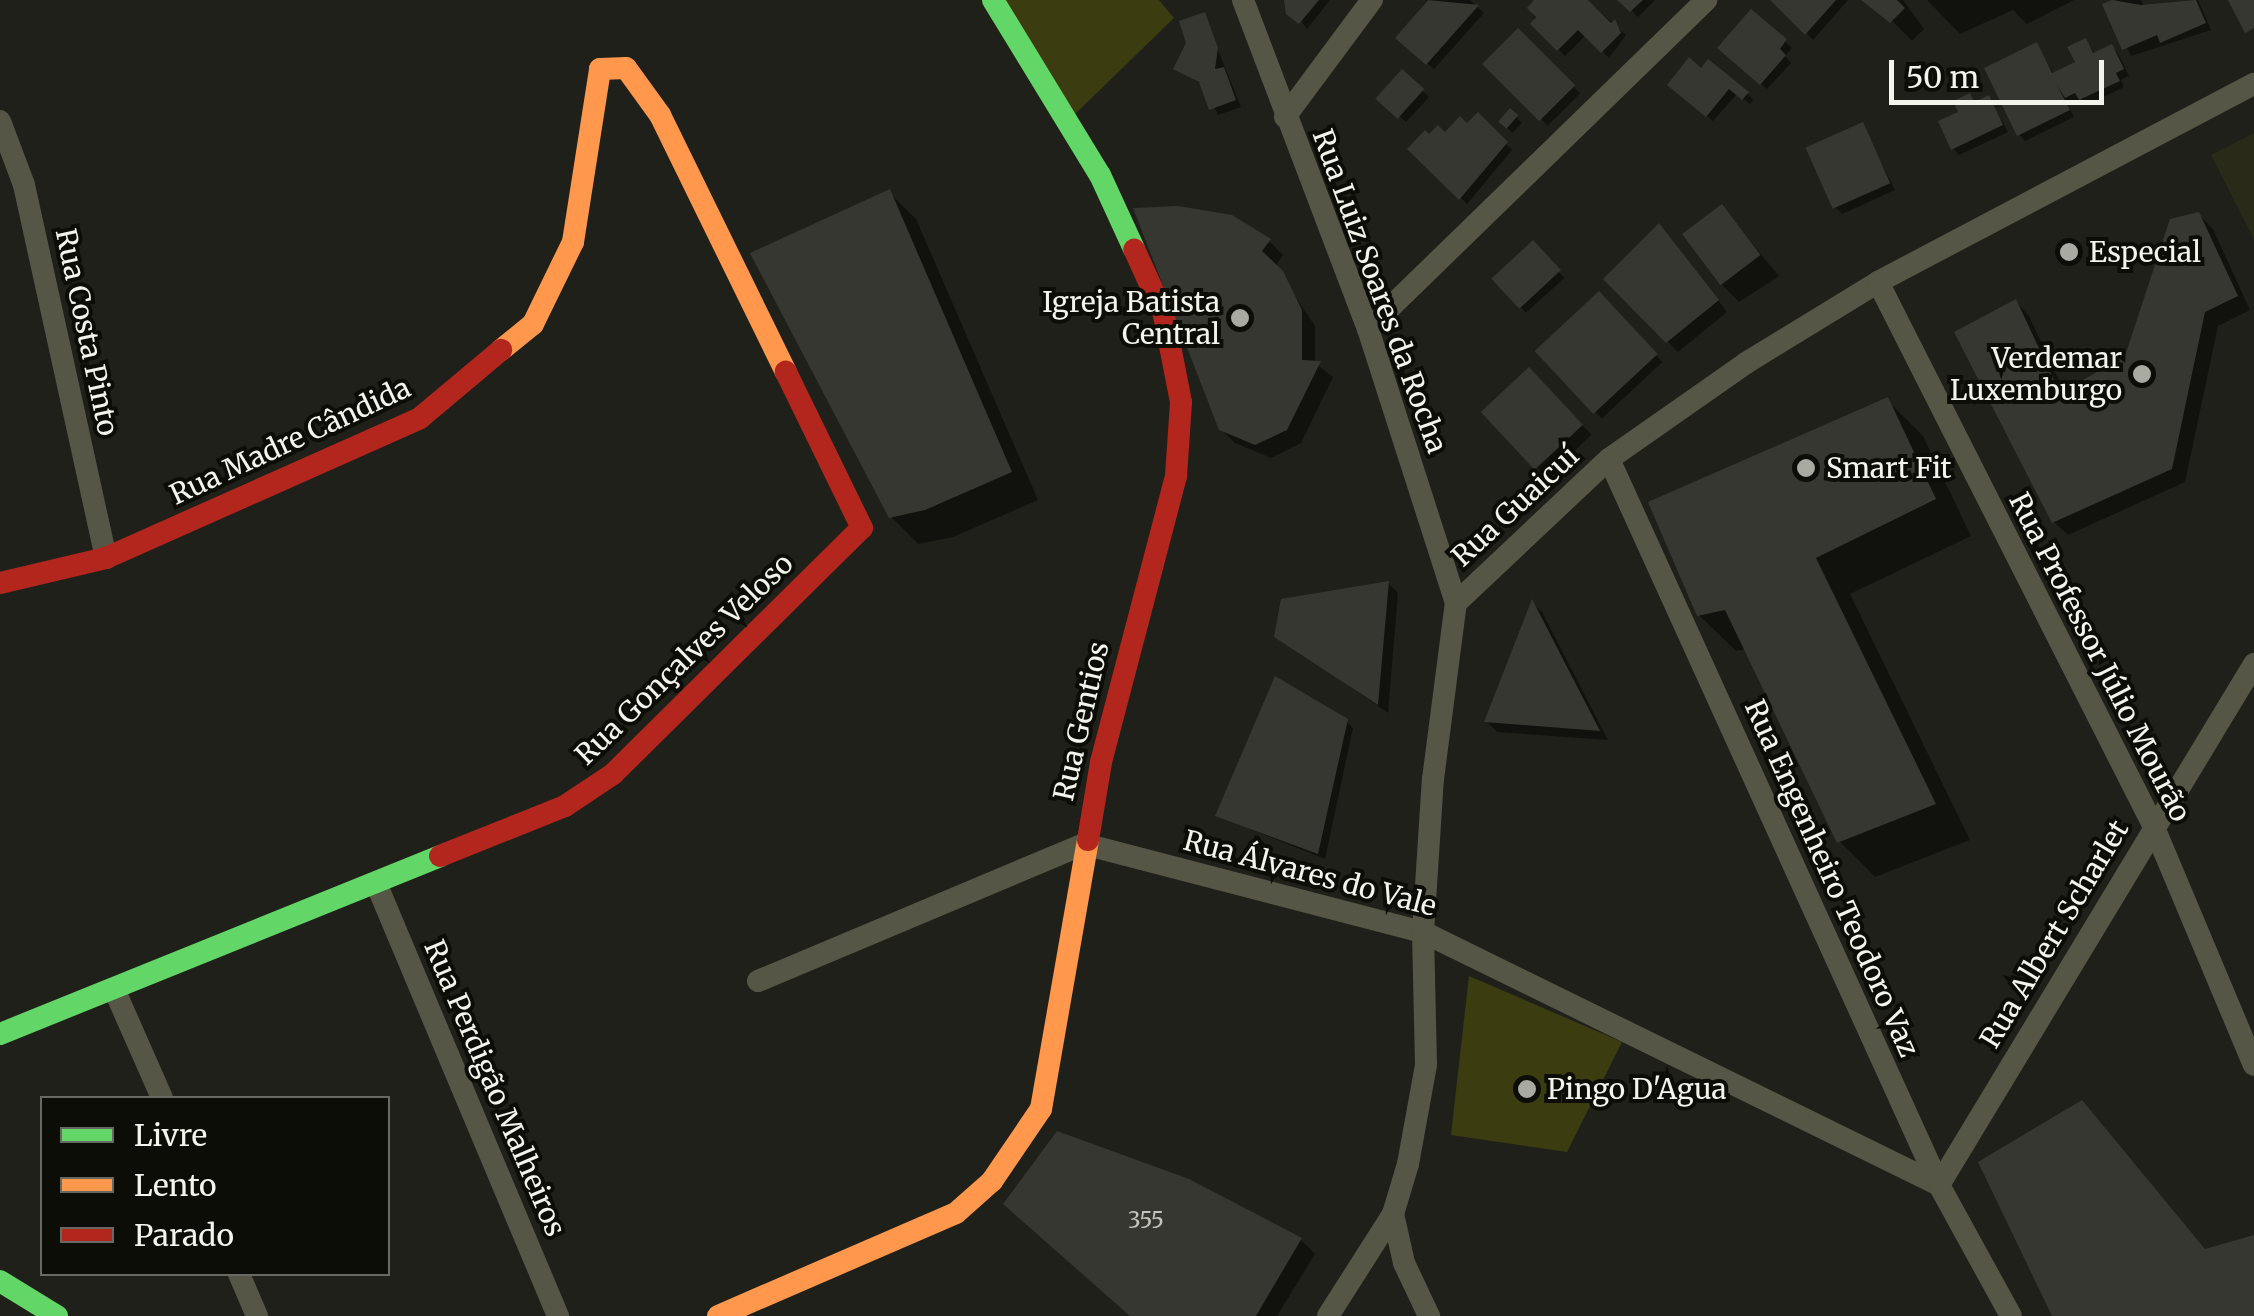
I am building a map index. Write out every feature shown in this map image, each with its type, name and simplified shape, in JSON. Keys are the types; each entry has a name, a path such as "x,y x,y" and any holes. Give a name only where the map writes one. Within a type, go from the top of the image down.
{"street":[{"name":"Rua Gentios","path":"718,1316 956,1212 1022,1143 1041,1109 1084,844 1176,476 1181,402 1164,314 1116,210 1039,66 994,0"},
{"name":"Rua Luiz Soares da Rocha","path":"1243,0 1368,329 1456,603"},
{"path":"1285,117 1372,0"},
{"path":"1368,329 1706,0"},
{"name":"Rua Madre Cândida","path":"0,582 106,558 420,418 533,324 573,242 600,69 626,68"},
{"name":"Rua Gonçalves Veloso","path":"0,1034 565,806 613,774 862,528 660,115 626,68"},
{"name":"Rua Guaicuí","path":"1328,1316 1393,1214 1426,1064 1423,932 1433,780 1456,603 1608,459 1746,363 1878,282 2254,84"},
{"name":"Rua Costa Pinto","path":"0,121 24,184 106,558"},
{"name":"Rua Professor Júlio Mourão","path":"1878,282 2153,826 2254,1065"},
{"name":"Rua Engenheiro Teodoro Vaz","path":"1608,459 1939,1185 2011,1316"},
{"name":"Rua Albert Scharlet","path":"1939,1185 2254,664"},
{"name":"Rua Álvares do Vale","path":"1084,844 1423,932 1939,1185"},
{"path":"758,981 1084,844"},
{"name":"Rua Perdigão Malheiros","path":"376,883 558,1316"},
{"path":"114,989 161,1096"},
{"path":"1393,1214 1404,1263 1429,1316"},
{"path":"239,1276 257,1316"},
{"path":"0,1281 57,1316"}],"shaded area":[{"path":"996,0 1159,0 1174,18 1073,116"},
{"path":"2254,133 2254,239 2211,155"},
{"name":"Pingo D'Agua","path":"1469,976 1622,1042 1567,1152 1451,1135"}],"building":[{"path":"1284,0 1319,0 1299,24 1286,14"},
{"path":"1428,0 1479,5 1426,65 1395,38"},
{"path":"1534,0 1588,0 1611,23 1615,19 1621,33 1601,53 1578,30 1557,51 1530,24 1536,17 1527,8"},
{"path":"1617,0 1643,0 1630,12"},
{"path":"1770,0 1836,0 1805,35"},
{"path":"1861,0 1897,0 1905,8 1890,23"},
{"path":"2112,0 2141,5 2196,0 2206,23 2160,43 2157,35 2122,50 2102,4"},
{"path":"2228,0 2254,0 2254,28 2245,33"},
{"path":"1751,9 1787,39 1780,49 1786,55 1760,85 1717,48"},
{"path":"1205,12 1218,48 1215,69 1224,67 1236,100 1209,110 1199,82 1173,69 1186,43 1179,21"},
{"path":"1518,28 1575,85 1539,121 1482,64"},
{"path":"2086,38 2093,53 2112,44 2124,69 2116,73 2120,81 2079,100 2075,93 2065,98 2057,85 2070,110 2017,136 1984,68 2037,42 2052,73 2075,62 2067,47"},
{"path":"1689,57 1701,68 1708,59 1749,92 1742,100 1729,89 1706,117 1667,85"},
{"path":"1402,69 1424,89 1398,119 1375,99"},
{"path":"1970,93 1974,102 1989,95 2003,125 1951,150 1938,121 1958,112 1953,101"},
{"path":"1510,108 1518,115 1506,129 1498,122"},
{"path":"1478,112 1508,142 1459,200 1407,149 1425,130 1429,134 1438,125 1445,132 1460,116 1467,123"},
{"path":"1863,122 1890,183 1833,209 1805,148"},
{"path":"890,189 1012,472 925,510 889,518 750,253"},
{"path":"1722,204 1761,255 1721,285 1682,234"},
{"name":"Igreja Batista Central","path":"1178,206 1232,215 1271,239 1262,251 1283,271 1302,310 1302,360 1321,361 1287,430 1255,445 1219,430 1133,208"},
{"name":"Verdemar Luxemburgo","path":"2199,212 2238,296 2205,312 2172,469 2052,523 1954,332 2016,299 2060,393 2125,356 2170,219"},
{"path":"1659,223 1719,300 1666,343 1603,279"},
{"path":"1533,240 1561,270 1519,309 1491,279"},
{"path":"1599,291 1658,354 1593,414 1535,351"},
{"path":"1529,367 1583,425 1535,470 1481,412"},
{"path":"1888,397 1936,499 1816,558 1936,804 1837,843 1725,610 1697,616 1648,502"},
{"path":"1389,581 1378,705 1274,637 1281,599"},
{"path":"1532,599 1600,731 1484,722"},
{"path":"1275,676 1348,719 1318,854 1215,816"},
{"path":"2082,1100 2205,1249 2254,1235 2254,1316 2052,1316 1978,1162"},
{"path":"1057,1131 1189,1179 1302,1238 1256,1316 1130,1316 1003,1204"}],"traffic: fast":[{"path":"993,0 1100,175 1134,249"},
{"path":"0,1034 440,856"},
{"path":"0,1281 57,1316"}],"traffic: slow":[{"path":"501,350 533,324 573,242 600,69 626,68 660,115 786,372"},
{"path":"718,1316 956,1213 992,1181 1041,1109 1088,840"}],"traffic: jam":[{"path":"1088,840 1101,762 1176,476 1181,402 1164,315 1134,249"},
{"path":"0,583 106,558 420,418 501,350"},
{"path":"440,856 565,806 613,774 862,528 786,372"}],"place":[{"name":"Especial","path":"2069,252"},
{"name":"Igreja Batista Central","path":"1240,318"},
{"name":"Verdemar Luxemburgo","path":"2142,374"},
{"name":"Smart Fit","path":"1806,468"},
{"name":"Pingo D'Agua","path":"1527,1089"}]}
